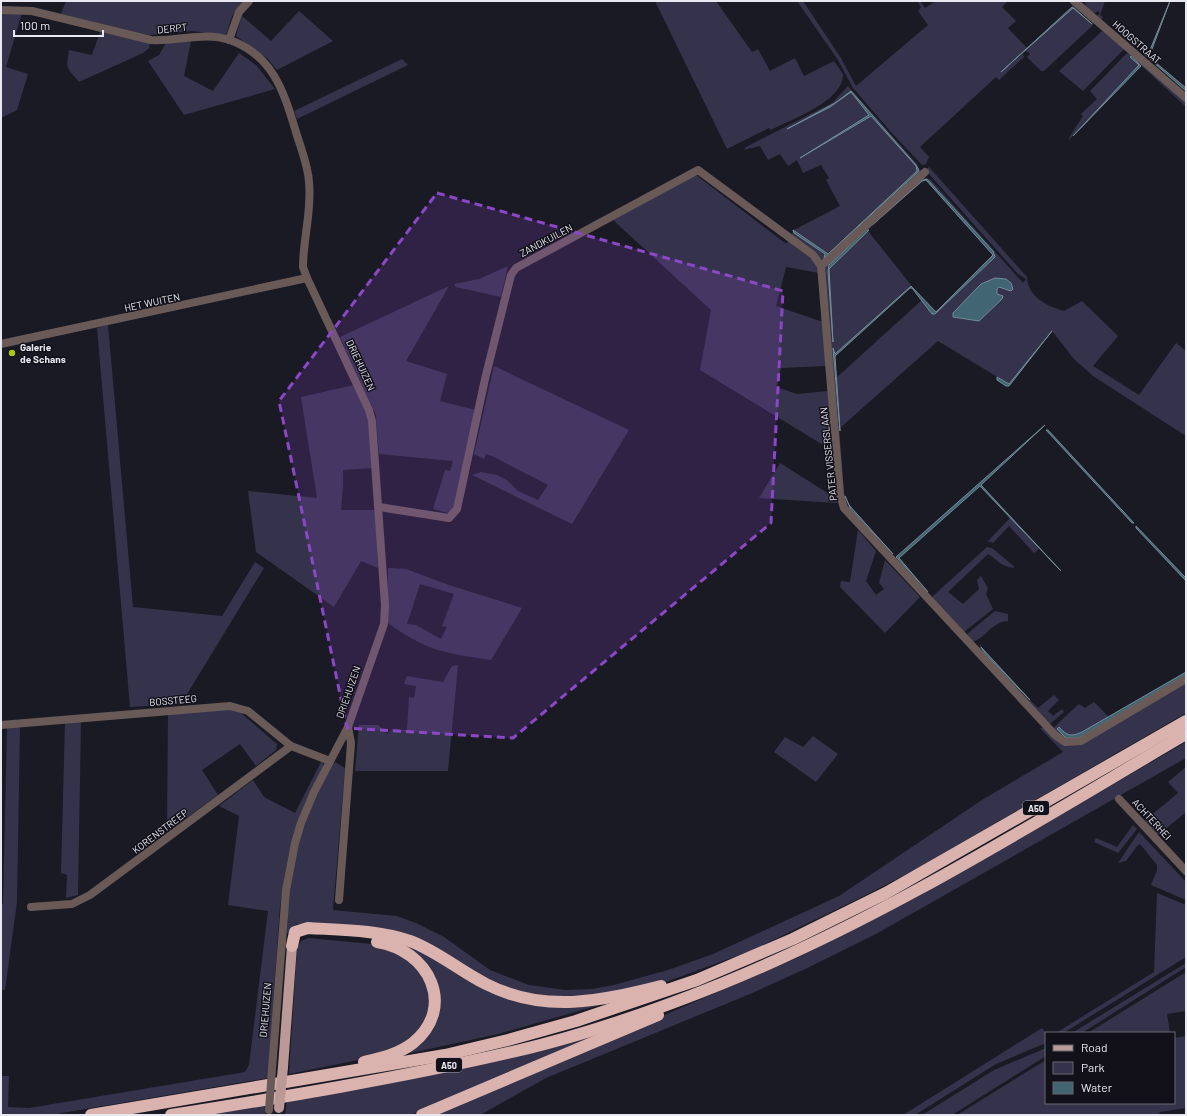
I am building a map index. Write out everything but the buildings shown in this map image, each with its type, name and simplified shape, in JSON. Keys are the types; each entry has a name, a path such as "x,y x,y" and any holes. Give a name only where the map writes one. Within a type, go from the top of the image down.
{"highway":[{"name":"A50","path":"91,1115 445,1055 576,1022 697,980 793,939 886,893 1186,721"},
{"name":"A50","path":"171,1115 352,1085 514,1052 648,1011 720,984 824,938 904,896 1186,734"},
{"name":"A50","path":"292,946 295,932 305,928 385,935 422,946 476,979 498,989 527,998 556,1003 598,1001 660,986 697,980"},
{"name":"A50","path":"261,1086 299,1075 394,1054 409,1046 422,1034 428,1024 433,1010 433,992 427,972 415,958 397,947 374,941 306,935 297,937 292,946"},
{"name":"A50","path":"422,1115 669,1010 705,994 720,984"}],"main road":[{"path":"279,1112 292,946"}],"street":[{"path":"229,40 239,12 249,1"},
{"name":"HOOGSTRAAT","path":"1074,1 1186,98"},
{"name":"DERPT","path":"1,10 15,9 32,11 151,40 159,41 192,36 229,40"},
{"name":"DRIEHUIZEN","path":"229,40 263,61 273,72 283,90 305,160 309,182 309,198 303,267 306,278 370,415 374,431 385,605 384,624 348,728 330,761 301,823 291,860 286,890 269,1112"},
{"name":"ZANDKUILEN","path":"379,508 449,518 456,509 485,379 511,275 522,264 698,170 813,255 821,266"},
{"path":"821,266 925,172"},
{"name":"PATER VISSERSLAAN","path":"821,266 840,495 844,508 1055,735 1065,742 1081,741 1186,679"},
{"name":"HET WUITEN","path":"1,344 306,278"},
{"name":"BOSSTEEG","path":"1,725 230,706 248,711 291,746 330,761"},
{"name":"DRIEHUIZEN","path":"339,900 351,743 348,728"},
{"name":"KORENSTREEP","path":"31,907 72,904 90,895 291,746"},
{"name":"ACHTERHEI","path":"1119,799 1186,871"}],"highlighted area":[{"path":"437,193 783,291 771,523 513,738 347,728 279,401"}],"green space":[{"path":"66,1 244,1 232,16 226,35 192,31 149,35 61,14"},
{"path":"655,1 716,1 752,52 758,49 770,71 795,58 804,76 834,61 843,74 841,84 835,93 826,101 803,115 771,130 769,128 727,149"},
{"path":"797,1 803,1 841,58 856,86 928,25 918,11 921,7 917,1 920,1 925,8 936,1 1008,1 1002,7 1016,21 1008,28 1027,48 1001,72 1023,54 1024,57 999,80 996,77 920,147 929,157 926,164 922,165 853,88 838,60"},
{"path":"1068,1 1071,1 1094,21 1093,25 1044,71 1041,71 1027,57 1030,54 1026,51 1073,8 1091,24 1092,23"},
{"path":"1085,1 1105,1 1100,15 1103,17 1101,20 1096,17 1100,13 1098,11 1093,14 1086,8"},
{"path":"299,11 333,41 277,70 268,59 236,36 242,16 271,41"},
{"path":"1,13 22,13 6,67 28,74 17,110 1,118"},
{"path":"1102,31 1125,48 1083,91 1059,71"},
{"path":"100,32 150,43 149,48 143,53 79,82 67,65 69,50 92,55"},
{"path":"191,41 184,76 213,91 239,53 256,65 275,89 184,115 148,61 159,55 166,43"},
{"path":"1130,53 1186,101 1185,106 1131,56 1140,65 1069,140 1083,116 1081,114 1097,99 1090,91 1126,54"},
{"path":"402,59 408,65 297,119 294,111"},
{"path":"848,86 917,164 920,172 824,261 792,235 793,229 794,230 840,206 826,180 829,178 821,165 803,173 797,160 788,166 780,154 768,160 760,146 744,150 746,147 832,103","holes":["851,91 918,167 918,172 824,258 825,255 793,231 827,254 917,171 916,166 871,116 801,158 869,115 851,92 830,107 787,129 835,103"]},
{"path":"929,167 1027,277 1031,290 1040,300 1064,311 1082,301 1118,336 1093,366 1139,395 1176,343 1186,351 1186,436 1093,376 1074,359 1052,331 1009,384 938,341 840,428 836,378 922,300 932,314 935,314 994,258 995,255 925,179 829,265 828,271 833,342 829,269 831,265 868,231 911,285 835,354 833,348 846,503 929,595 925,594 843,500 824,268 923,177 931,180 1023,283 1026,279 1018,274 929,174 927,169","holes":["1006,279 1003,288 999,287 996,291 1002,299 979,321 953,317"]},
{"path":"696,175 785,243 789,242 819,265 819,273 786,267 776,306 823,322 827,366 781,368 776,387 797,394 828,391 833,451 700,370 711,310 613,220"},
{"path":"508,266 501,297 456,287 454,284 479,279"},
{"path":"449,286 406,361 447,374 440,401 475,410 453,510 449,513 433,509 445,470 450,471 453,461 379,454 376,415 340,337"},
{"path":"108,325 133,607 222,616 255,562 264,568 181,704 130,707 97,328"},
{"path":"494,366 629,430 572,524 472,475 481,472 497,475 508,481 518,491 538,500 548,485 492,456 486,454 484,459 474,454"},
{"path":"354,385 368,416 373,468 343,470 341,510 375,510 378,568 361,561 334,607 256,552 248,491 317,498 301,397"},
{"path":"780,463 837,499 837,503 759,498"},
{"path":"1010,518 1039,549 1034,553 1009,526 993,543 988,541"},
{"path":"858,530 876,551 866,581 876,595 884,589 879,583 885,560 920,597 885,633 840,587 841,581 850,582"},
{"path":"987,547 992,548 1015,567 1012,568 1005,566 988,554 948,592 963,604 979,589 977,580 981,576 988,588 986,594 993,609 964,632 932,599 933,596"},
{"path":"388,568 406,569 449,585 522,608 491,660 448,653 436,649 414,640 388,623","holes":["420,584 454,594 442,626 447,627 441,639 416,625 407,624"]},
{"path":"995,611 1008,614 1008,621 997,624 980,638 970,642 967,634"},
{"path":"980,644 986,655 1038,708 1054,695 1059,700 1048,711 1053,716 1062,709 1064,712 1050,724 979,652"},
{"path":"458,665 448,771 355,771 359,725 378,725 387,733 393,729 407,730 409,697 414,698 416,686 404,684 407,676 443,682 452,666"},
{"path":"1186,675 1186,677 1082,739 1069,740 1066,739 1052,729 1079,704 1085,708 1094,702 1109,717 1077,735 1066,735 1059,727 1057,729 1067,737 1072,739 1079,738"},
{"path":"1186,681 1186,713 916,869 753,950 663,983 572,1000 506,989 438,952 324,926 297,924 291,927 289,933 287,933 289,877 295,847 309,808 321,783 335,762 345,768 333,910 397,916 416,923 444,937 490,970 529,985 565,990 592,989 614,985 668,970 713,954 839,896 982,800 1063,752 1040,728 1046,728 1064,743"},
{"path":"218,709 234,710 241,713 277,744 276,750 256,766 240,744 202,770 218,795 167,832 168,714"},
{"path":"81,721 78,895 66,898 67,875 61,873 65,722"},
{"path":"20,726 17,902 5,990 1,990 1,905 3,904 7,727"},
{"path":"813,736 838,754 816,782 774,752 785,737 803,747"},
{"path":"1186,742 1186,758 876,934 750,994 546,1078 480,1115 432,1115 799,957 962,872"},
{"path":"322,760 324,767 289,854 285,874 280,906 268,1078 50,1115 1,1115 1,1076 9,1076 8,1107 29,1108 245,1072 249,1065 268,911 228,905 239,816 219,806 253,780 264,797 295,813"},
{"path":"1186,767 1186,812 1156,837 1142,823 1178,793 1168,782"},
{"path":"1133,825 1137,829 1118,853 1094,842 1096,838 1117,847"},
{"path":"1139,832 1186,882 1186,900 1151,885 1157,870 1157,865 1140,844 1126,861 1118,863"},
{"path":"1157,893 1186,905 1186,957 1065,1032 1058,1032 1154,972"},
{"path":"309,938 382,945 410,957 430,988 428,1019 411,1041 363,1059 289,1074 297,948 301,941"},
{"path":"404,942 514,997 628,997 498,1034 388,1058 415,1045 436,995 402,946"},
{"path":"1186,963 1186,967 1084,1032 1074,1032"},
{"path":"1186,972 1186,1011 1167,1014 1170,1032 1090,1032"},
{"path":"1042,1028 1045,1032 1045,1043 996,1064 915,1115 903,1115"},
{"path":"605,1031 411,1115 285,1115 287,1101"},
{"path":"1186,1036 1186,1108 1160,1112 1158,1115 957,1115 1045,1061 1045,1104 1175,1104 1175,1038"},
{"path":"1045,1048 1045,1057 952,1115 922,1115 994,1070"},
{"path":"266,1104 265,1115 202,1115"}],"water":[{"path":"1170,1 1149,57 1186,88 1186,91 1145,55 1148,55"},
{"path":"1072,7 1092,24 1073,8 1001,72"},
{"path":"1132,56 1141,66 1073,136 1139,65 1130,57"},
{"path":"851,91 916,165 919,170 824,258 825,254 794,233 793,230 828,254 917,171 916,166 871,116 800,158 869,115 851,92 830,107 787,129 835,103"},
{"path":"927,179 993,251 995,257 935,314 932,314 912,288 910,288 835,356 840,431 833,348 835,354 911,286 936,312 993,255 926,180 922,181 872,225 920,181"},
{"path":"866,230 869,230 829,269 833,342 828,271 829,265"},
{"path":"995,278 1006,279 1011,283 1013,289 1011,291 999,287 997,289 997,294 1003,296 1002,299 979,321 953,317 953,313 981,284"},
{"path":"1052,331 1009,386 1006,386 997,380 997,377 1009,384"},
{"path":"1045,425 981,485 1061,571 980,486 899,558 928,592 896,557"},
{"path":"1046,430 1048,430 1134,523 1132,523"},
{"path":"845,496 849,505 893,554 851,510"},
{"path":"1136,526 1186,578 1186,581 1136,528"},
{"path":"981,647 1030,700 986,655"},
{"path":"1186,672 1186,675 1079,738 1066,738 1057,729 1059,727 1069,735 1075,735 1082,732"}],"place":[{"name":"Galerie de Schans","path":"12,353"}]}
